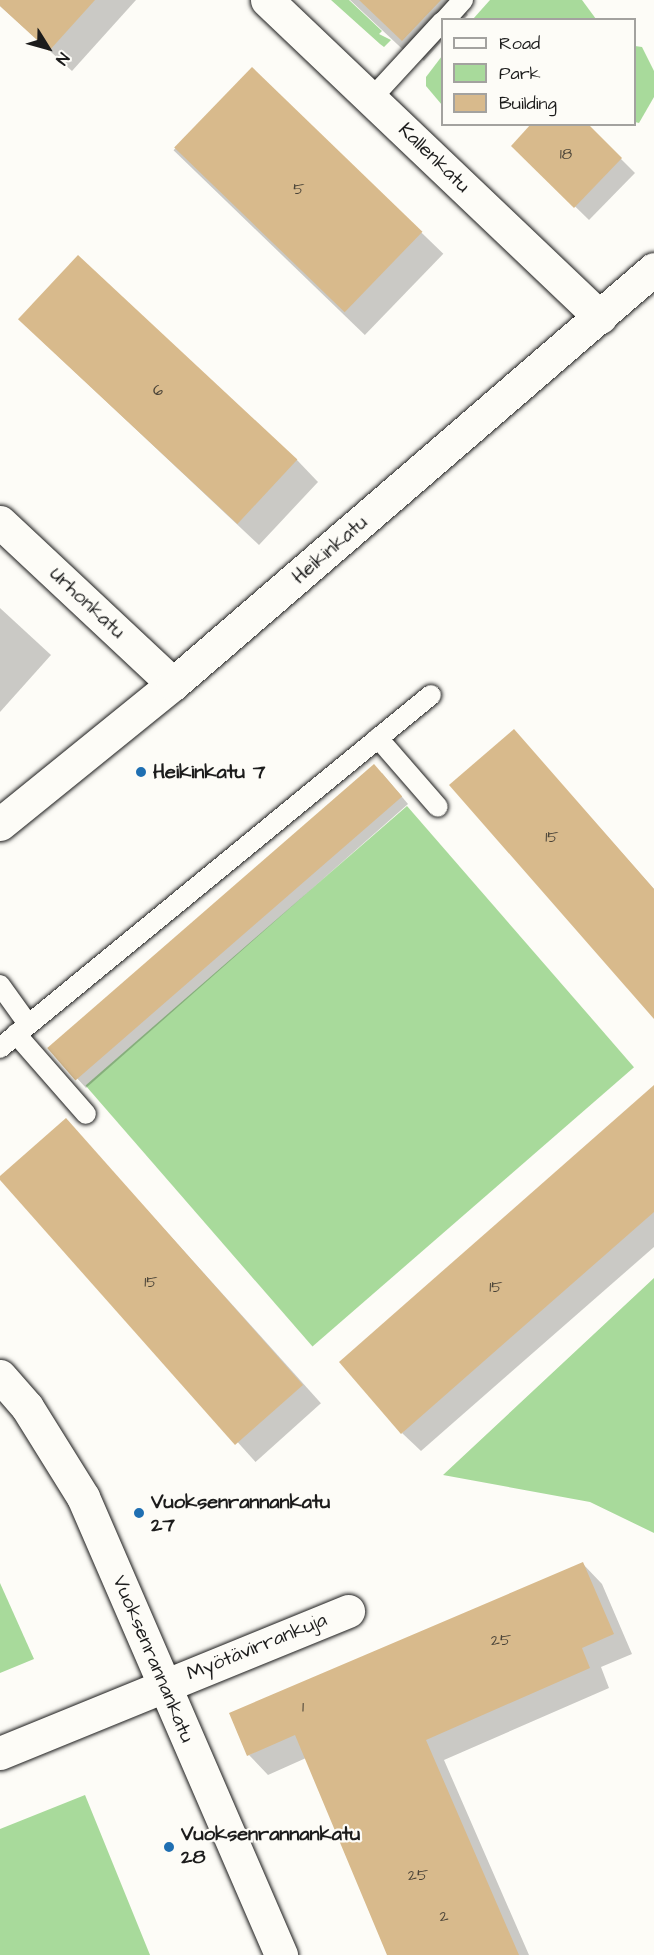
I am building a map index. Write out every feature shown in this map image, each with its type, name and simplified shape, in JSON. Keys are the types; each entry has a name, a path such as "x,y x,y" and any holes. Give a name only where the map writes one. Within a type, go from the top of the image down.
{"street":[{"name":"Kallenkatu","path":"267,0 600,317"},
{"name":"Heikinkatu","path":"0,824 173,684 654,269"},
{"name":"Urhonkatu","path":"0,522 173,684"},
{"name":"Vuoksenrannankatu","path":"0,1376 27,1407 82,1497 281,1955"},
{"name":"Myötävirrankuja","path":"0,1754 164,1684 348,1611"}],"lane":[{"path":"447,18 463,0"},
{"path":"371,99 441,24"},
{"path":"0,1048 431,695"},
{"path":"378,738 438,807"},
{"path":"0,985 22,1029 86,1114"}],"green space":[{"path":"331,0 349,0 382,31 379,34 391,40 384,47"},
{"path":"490,0 582,0 595,18 474,18"},
{"path":"636,46 642,47 654,71 654,97 639,123 636,122"},
{"path":"441,57 441,104 426,86 426,77"},
{"path":"407,806 634,1067 312,1347 85,1085"},
{"path":"654,1278 654,1533 590,1502 443,1475"},
{"path":"0,1583 34,1659 0,1673"},
{"path":"85,1795 150,1955 0,1955 0,1829"}],"building":[{"path":"0,0 95,0 49,51 0,6"},
{"path":"359,0 441,0 402,41"},
{"path":"252,67 422,232 345,312 174,148"},
{"path":"529,126 590,126 622,158 574,208 511,146"},
{"path":"78,255 297,460 237,524 18,319"},
{"path":"514,729 654,889 654,1019 449,785"},
{"path":"374,764 402,796 75,1081 47,1048"},
{"path":"654,1085 654,1212 401,1434 339,1362"},
{"path":"66,1118 303,1385 235,1445 0,1180 0,1176"},
{"path":"583,1562 614,1634 582,1648 590,1668 426,1740 519,1955 387,1955 295,1735 247,1756 229,1713"}],"place":[{"name":"Heikinkatu 7","path":"141,772"},
{"name":"Vuoksenrannankatu 27","path":"139,1513"},
{"name":"Vuoksenrannankatu 28","path":"169,1847"}]}
